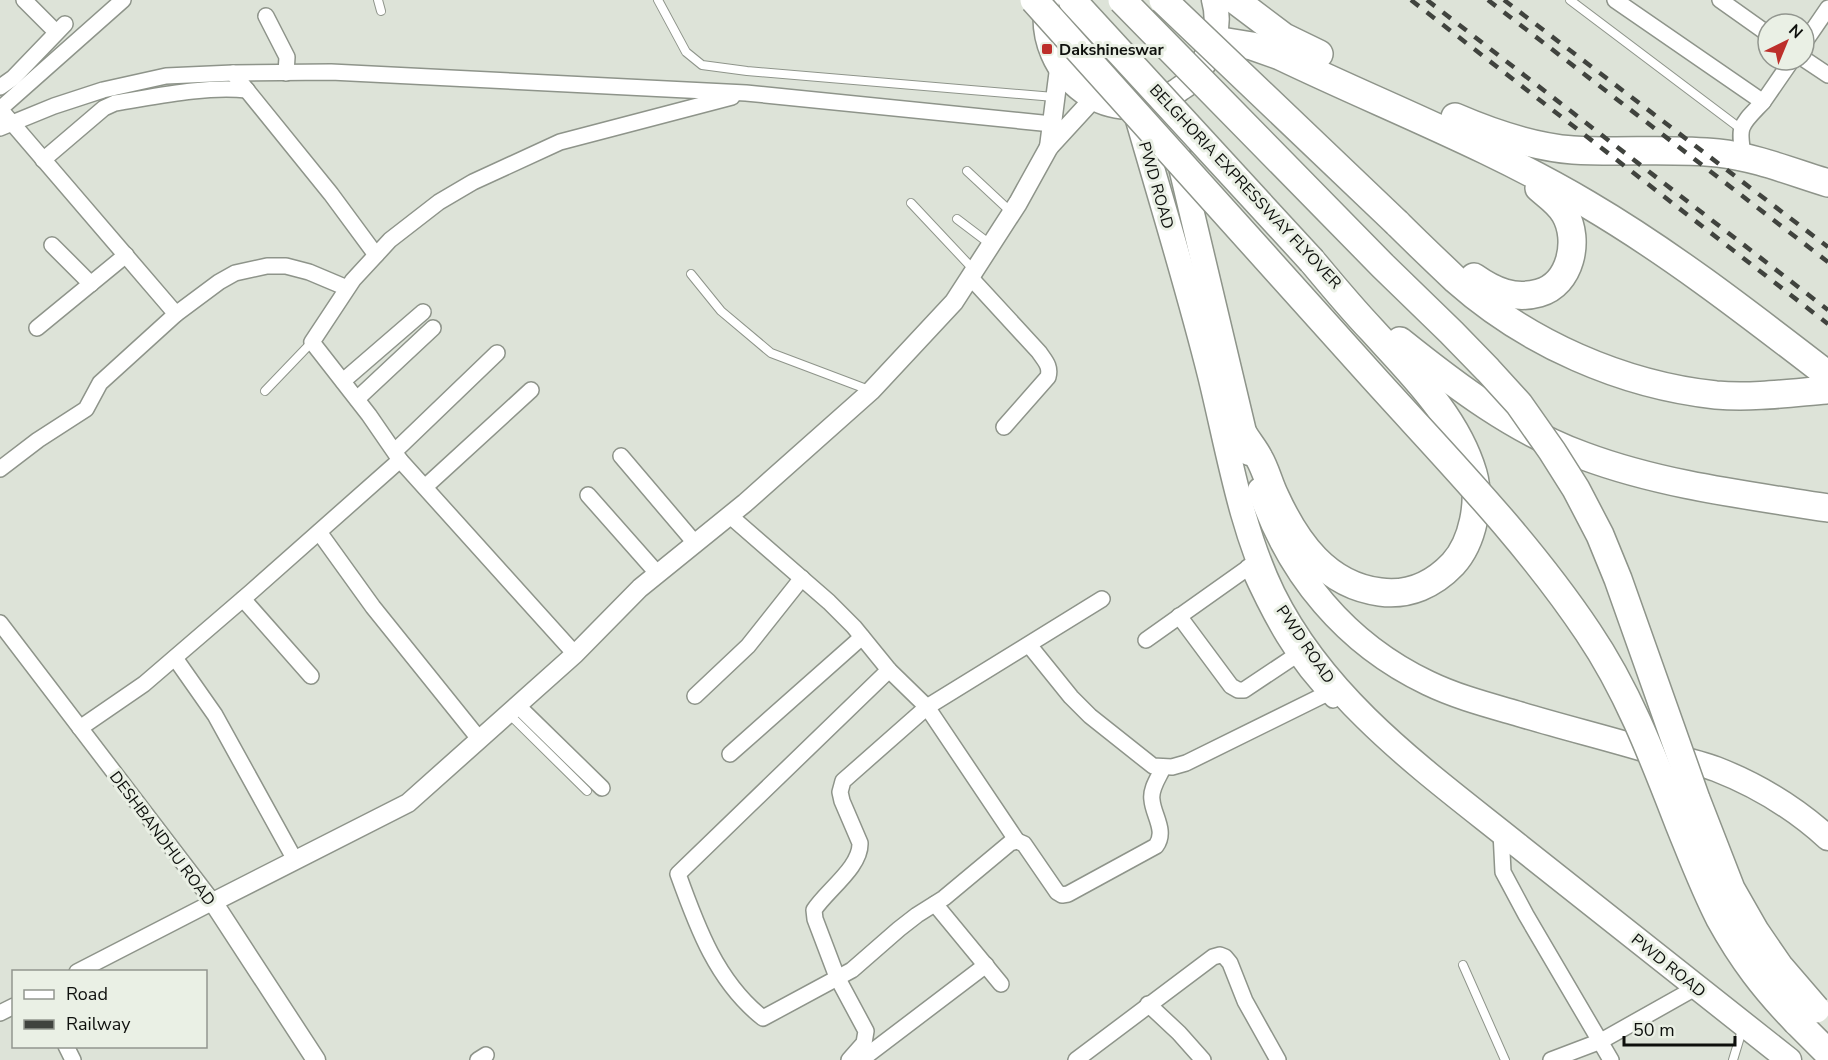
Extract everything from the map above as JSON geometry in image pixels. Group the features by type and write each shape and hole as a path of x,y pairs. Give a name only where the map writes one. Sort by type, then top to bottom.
{"highway":[{"path":"1034,0 1491,507 1563,596 1614,673 1628,700 1701,879 1741,955 1766,990 1814,1017"},
{"name":"BELGHORIA EXPRESSWAY FLYOVER","path":"1072,0 1312,261 1400,341 1442,375 1484,404 1534,434 1582,456 1664,480 1828,508"},
{"path":"1122,0 1488,370 1519,404 1552,451 1576,489 1600,535 1618,579 1696,799 1731,889 1755,931 1814,1017 1828,1053"},
{"path":"1163,0 1457,280 1487,305 1537,338 1596,365 1656,385 1717,395 1766,396 1827,382"},
{"path":"1235,0 1284,37 1410,97 1496,134 1571,150 1718,153 1744,158 1828,183"},
{"path":"1215,40 1252,46 1280,56 1493,154 1587,204 1668,255 1827,382"},
{"path":"1397,223 1493,290 1525,295 1541,293 1550,287 1569,263 1573,243 1569,223 1559,205 1531,181 1493,154"},
{"path":"1244,435 1259,458 1282,511 1297,538 1316,561 1342,581 1359,588 1389,593 1416,589 1441,576 1459,556 1475,513 1474,476 1452,425 1411,372 1346,303 1312,261"}],"main road":[{"path":"1047,0 1044,18 1048,45 1059,69 1075,86 1094,98 1114,105 1134,106 1164,100 1197,76 1215,40 1217,22 1214,0"},
{"name":"PWD ROAD","path":"1164,100 1244,435 1260,492 1287,553 1303,579 1325,605 1373,650 1403,670 1430,684 1474,701 1715,769 1771,795 1824,829"},
{"name":"PWD ROAD","path":"1134,106 1209,371 1253,564 1331,691 1501,832 1789,1060"}],"street":[{"path":"0,87 13,78 61,28 24,0"},
{"path":"123,0 0,109 5,125 43,160 177,314"},
{"path":"1615,0 1763,102"},
{"path":"1720,0 1756,25"},
{"path":"1816,26 1828,8"},
{"path":"266,16 287,57 286,73"},
{"path":"1058,127 1056,97 1059,69"},
{"path":"5,125 103,90 166,76 331,72 746,93 1058,127"},
{"path":"1744,158 1740,140 1741,129 1784,72"},
{"path":"233,73 331,194 376,255"},
{"path":"43,160 104,108 115,103 200,89 248,90"},
{"path":"575,654 398,455 312,342 347,288 390,240 439,202 473,182 560,142 746,93"},
{"path":"81,970 408,803 575,654 640,588 729,515 871,391 954,302 1012,213 1058,127 1094,98"},
{"path":"52,245 91,284"},
{"path":"37,328 126,255"},
{"path":"0,469 38,440 86,409 100,383 177,314 219,282 235,273 249,268 286,266 309,272 347,288"},
{"path":"972,274 1039,352 1050,371 1048,377 1004,427"},
{"path":"342,381 423,312"},
{"path":"357,399 433,328"},
{"path":"80,728 144,684 319,532 497,353"},
{"path":"425,487 531,390"},
{"path":"621,456 695,543"},
{"path":"588,495 657,573"},
{"path":"729,515 829,602 889,670 927,706 1017,841 1024,844 1057,892 1068,894 1156,846 1161,835 1151,798 1154,785 1163,768"},
{"path":"319,532 374,607 480,740"},
{"path":"1029,645 1071,697 1090,716 1153,766 1163,768 1186,763 1331,691 1295,656 1268,611 1253,564 1146,640"},
{"path":"695,696 748,646 802,578"},
{"path":"849,1060 864,1042 866,1031 837,977 815,919 814,910 857,861 861,852 860,843 840,792 843,780 927,706 1102,598"},
{"path":"243,599 311,676"},
{"path":"1179,616 1231,687 1238,690 1244,690 1295,656"},
{"name":"DESHBANDHU ROAD","path":"0,623 213,902 316,1060"},
{"path":"730,754 862,637"},
{"path":"0,641 21,650"},
{"path":"175,658 219,723 295,860"},
{"path":"889,670 678,874 707,949 717,967 763,1018 852,970 898,929 935,903 1010,843 1017,841"},
{"path":"513,710 594,790"},
{"path":"1501,832 1503,872 1611,1060"},
{"path":"935,903 1001,984"},
{"path":"1084,1058 1148,1004 1213,957 1220,955 1230,963 1245,1001 1278,1060"},
{"path":"861,1060 986,965"},
{"path":"1551,1060 1601,1041 1697,987"},
{"path":"1148,1004 1203,1060"}],"lane":[{"path":"378,0 381,11"},
{"path":"658,0 686,52 702,66 1056,97"},
{"path":"1570,0 1741,129"},
{"path":"967,171 1012,213"},
{"path":"911,203 972,274"},
{"path":"957,219 991,245"},
{"path":"691,274 721,311 771,353 871,391"},
{"path":"265,391 312,342"},
{"path":"1463,964 1504,1060"},
{"path":"1733,1060 1744,1024"}],"railway":[{"path":"1411,0 1828,324"},
{"path":"1427,0 1828,310"},
{"path":"1488,0 1828,262"},
{"path":"1504,0 1828,247"}],"place":[{"name":"Dakshineswar","path":"1047,49"}]}
